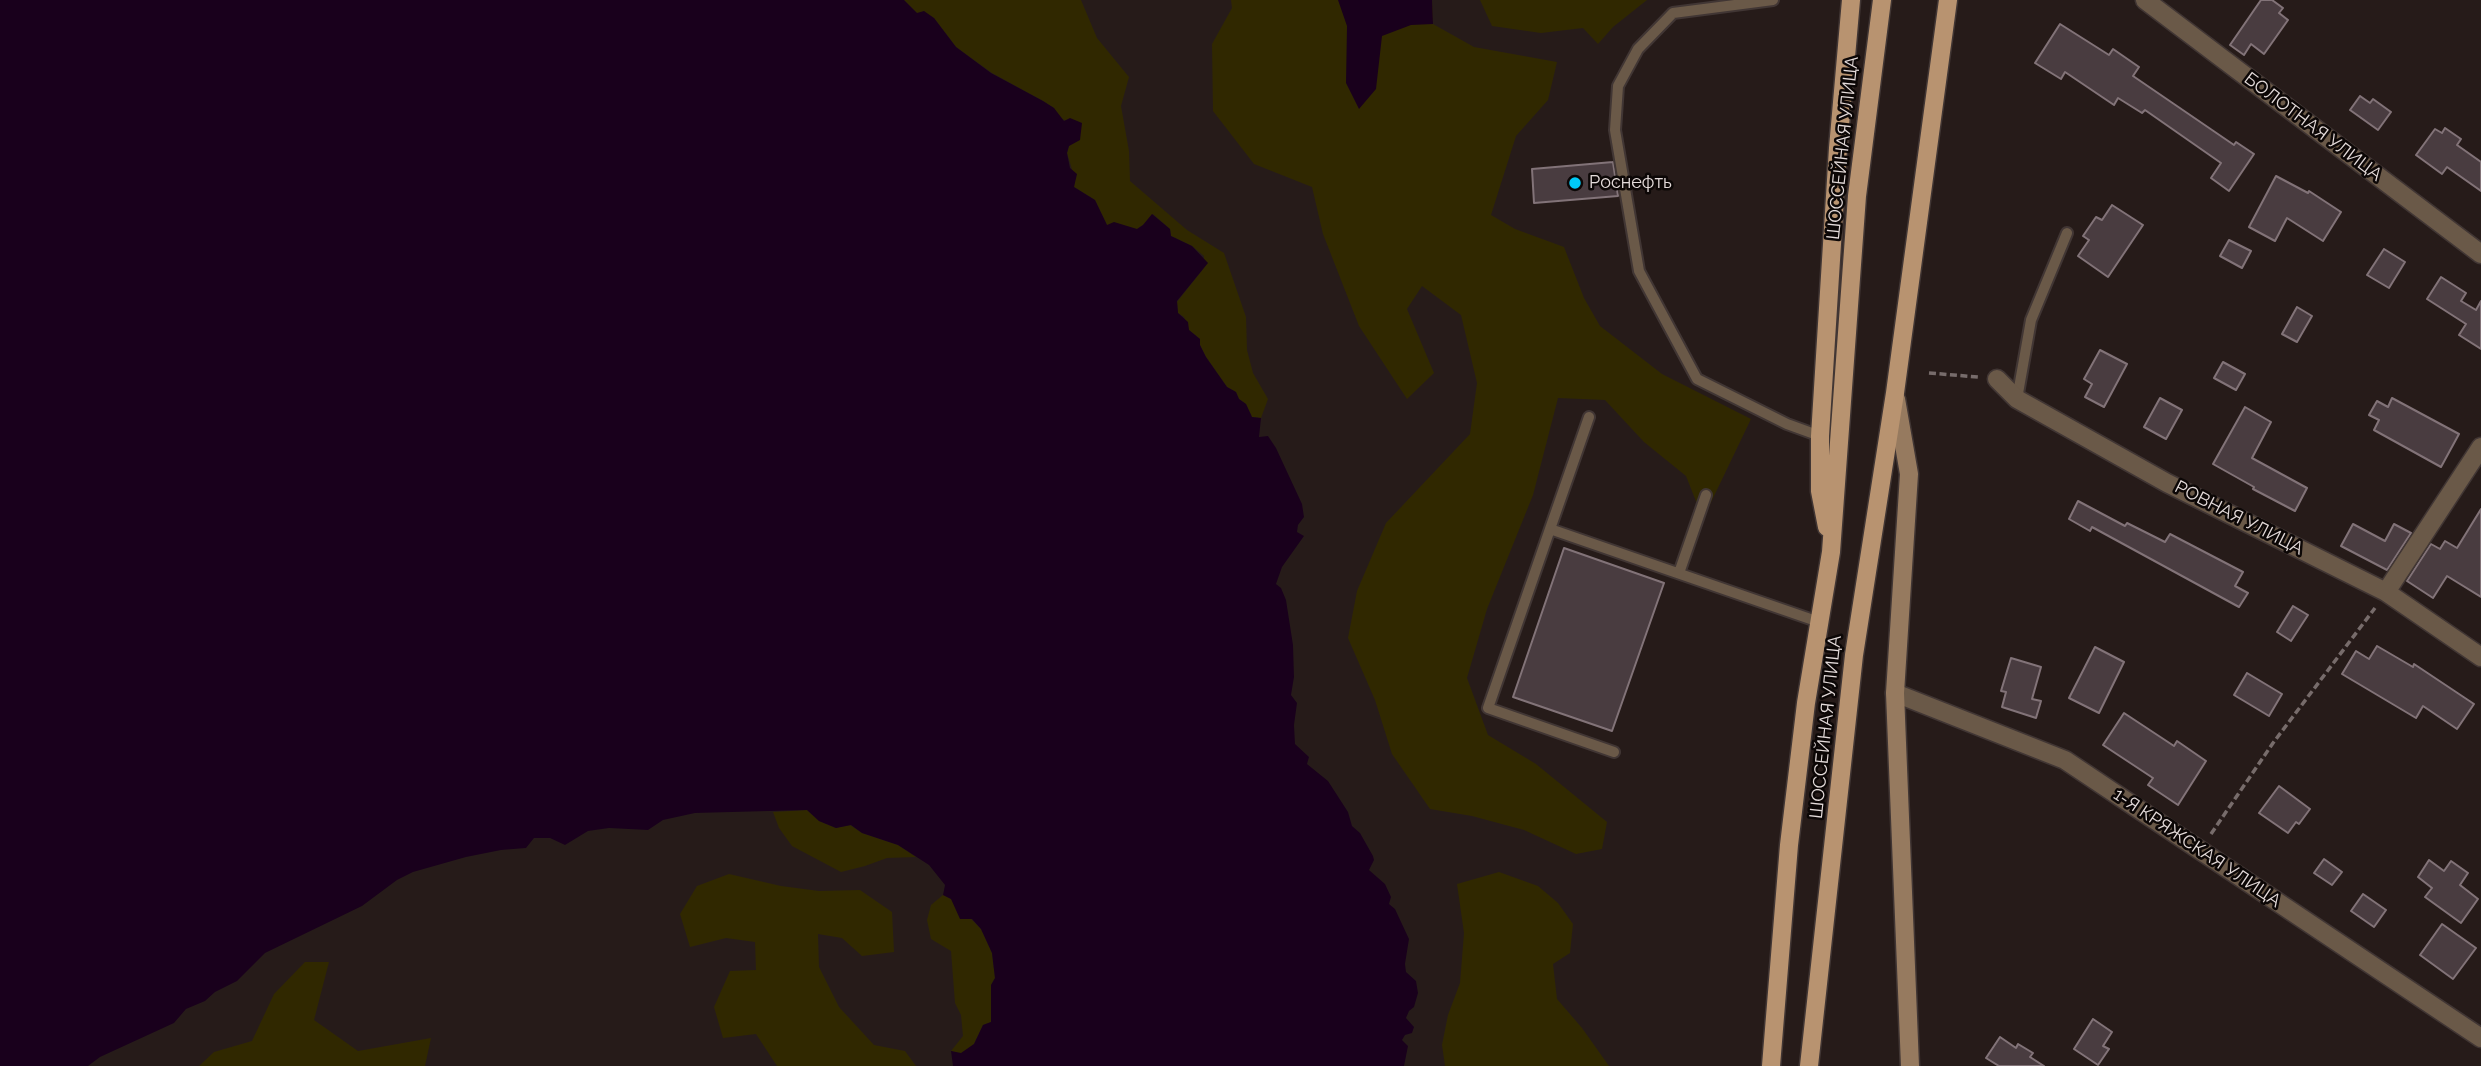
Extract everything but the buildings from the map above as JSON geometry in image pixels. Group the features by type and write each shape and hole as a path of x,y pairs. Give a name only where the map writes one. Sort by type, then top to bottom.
{"main road":[{"name":"ШОССЕЙНАЯ УЛИЦА","path":"1831,552 1820,491 1820,436 1838,148 1851,0"},
{"name":"ШОССЕЙНАЯ УЛИЦА","path":"1771,1066 1789,845 1806,704 1831,552 1857,196 1882,0"},
{"name":"ШОССЕЙНАЯ УЛИЦА","path":"1810,1066 1854,655 1895,393 1948,0"},
{"name":"ШОССЕЙНАЯ УЛИЦА","path":"1895,393 1909,474 1895,693 1909,1066"}],"street":[{"name":"БОЛОТНАЯ УЛИЦА","path":"2145,0 2481,254"},
{"name":"РОВНАЯ УЛИЦА","path":"1997,379 2017,399 2167,482 2386,592 2481,657"},
{"path":"2386,592 2481,447"},
{"name":"1-Я КРЯЖСКАЯ УЛИЦА","path":"1895,693 2065,760 2481,1038"}],"lane":[{"path":"1773,0 1673,13 1638,49 1618,86 1615,130 1639,271 1697,379 1787,424 1820,436"},
{"path":"2017,399 2031,320 2067,233"},
{"path":"1589,417 1488,708 1614,752"},
{"path":"1679,573 1706,495"},
{"path":"1550,529 1819,622"}],"path":[{"path":"1929,373 1997,379"},
{"path":"2200,850 2273,743 2386,592"}],"shaded area":[{"path":"0,0 904,0 917,13 924,11 934,18 956,47 991,73 1054,108 1064,121 1070,118 1082,123 1080,140 1069,146 1067,153 1070,168 1077,174 1074,187 1095,200 1107,225 1114,222 1137,229 1152,214 1170,229 1171,236 1192,246 1208,263 1177,301 1178,313 1188,322 1189,330 1200,339 1206,357 1227,387 1236,392 1239,399 1246,404 1252,417 1261,418 1259,437 1268,436 1276,448 1302,504 1304,517 1297,532 1304,536 1282,567 1276,584 1281,588 1286,600 1293,645 1294,677 1291,695 1297,703 1295,744 1309,757 1307,764 1328,781 1348,812 1352,826 1360,833 1373,856 1369,870 1385,884 1391,897 1389,904 1395,909 1409,939 1406,972 1416,981 1418,993 1414,1007 1406,1018 1414,1027 1412,1033 1405,1035 1402,1040 1408,1046 1404,1066 953,1066 951,1051 961,1053 974,1044 983,1025 991,1022 991,985 995,978 992,953 981,929 972,919 960,919 951,899 943,895 945,885 929,865 898,845 862,833 851,825 836,828 819,821 807,810 695,813 663,820 648,830 609,828 588,831 565,845 550,838 534,838 526,848 466,857 413,872 397,880 362,906 265,953 237,981 215,992 205,1001 186,1009 174,1023 100,1057 88,1066 0,1066"},
{"path":"904,0 1081,0 1097,38 1129,77 1121,106 1129,151 1130,181 1187,230 1224,253 1246,317 1247,350 1253,373 1268,399 1261,418 1252,417 1236,392 1227,387 1206,357 1200,339 1189,330 1184,317 1178,313 1177,302 1203,269 1204,256 1192,246 1171,236 1170,229 1153,214 1137,229 1107,225 1095,200 1074,187 1075,179 1067,153 1069,146 1079,139 1080,131 1057,115 1054,108 992,73 956,47 934,18 917,13"},
{"path":"1231,0 1432,0 1433,24 1474,47 1557,62 1548,100 1516,136 1491,215 1515,229 1564,247 1584,298 1600,326 1662,374 1751,419 1703,519 1686,476 1644,442 1605,400 1558,398 1533,495 1487,609 1467,678 1488,735 1536,764 1607,822 1602,849 1576,854 1524,830 1472,816 1430,809 1392,754 1375,700 1348,638 1357,591 1386,523 1470,434 1477,383 1461,315 1422,286 1407,309 1434,373 1407,399 1359,326 1323,234 1312,187 1254,164 1213,111 1212,44 1232,8"},
{"path":"1338,0 1432,0 1433,24 1411,25 1382,36 1376,89 1359,109 1346,83 1347,26"},
{"path":"1480,0 1647,0 1613,27 1598,44 1583,28 1541,33 1492,26"},
{"path":"807,810 819,821 836,828 850,825 862,833 898,845 916,857 887,858 841,872 792,846 779,828 773,812"},
{"path":"1499,872 1538,886 1558,903 1573,924 1570,953 1553,964 1557,999 1609,1066 1445,1066 1442,1045 1448,1015 1460,983 1464,933 1457,884"},
{"path":"729,874 781,886 819,891 860,890 892,912 894,952 862,956 842,938 818,934 819,967 839,1007 874,1045 905,1051 916,1066 777,1066 756,1034 723,1038 714,1007 730,971 756,970 755,942 726,938 690,947 680,914 697,886"},
{"path":"943,895 951,899 981,929 992,953 995,978 991,985 991,1022 983,1025 974,1044 961,1054 951,1051 963,1036 961,1015 955,1003 951,951 931,939 927,920 931,905"},
{"path":"305,962 329,962 314,1020 358,1051 431,1038 425,1066 199,1066 214,1052 252,1041 274,994"}],"place":[{"name":"Роснефть","path":"1575,183"}]}
